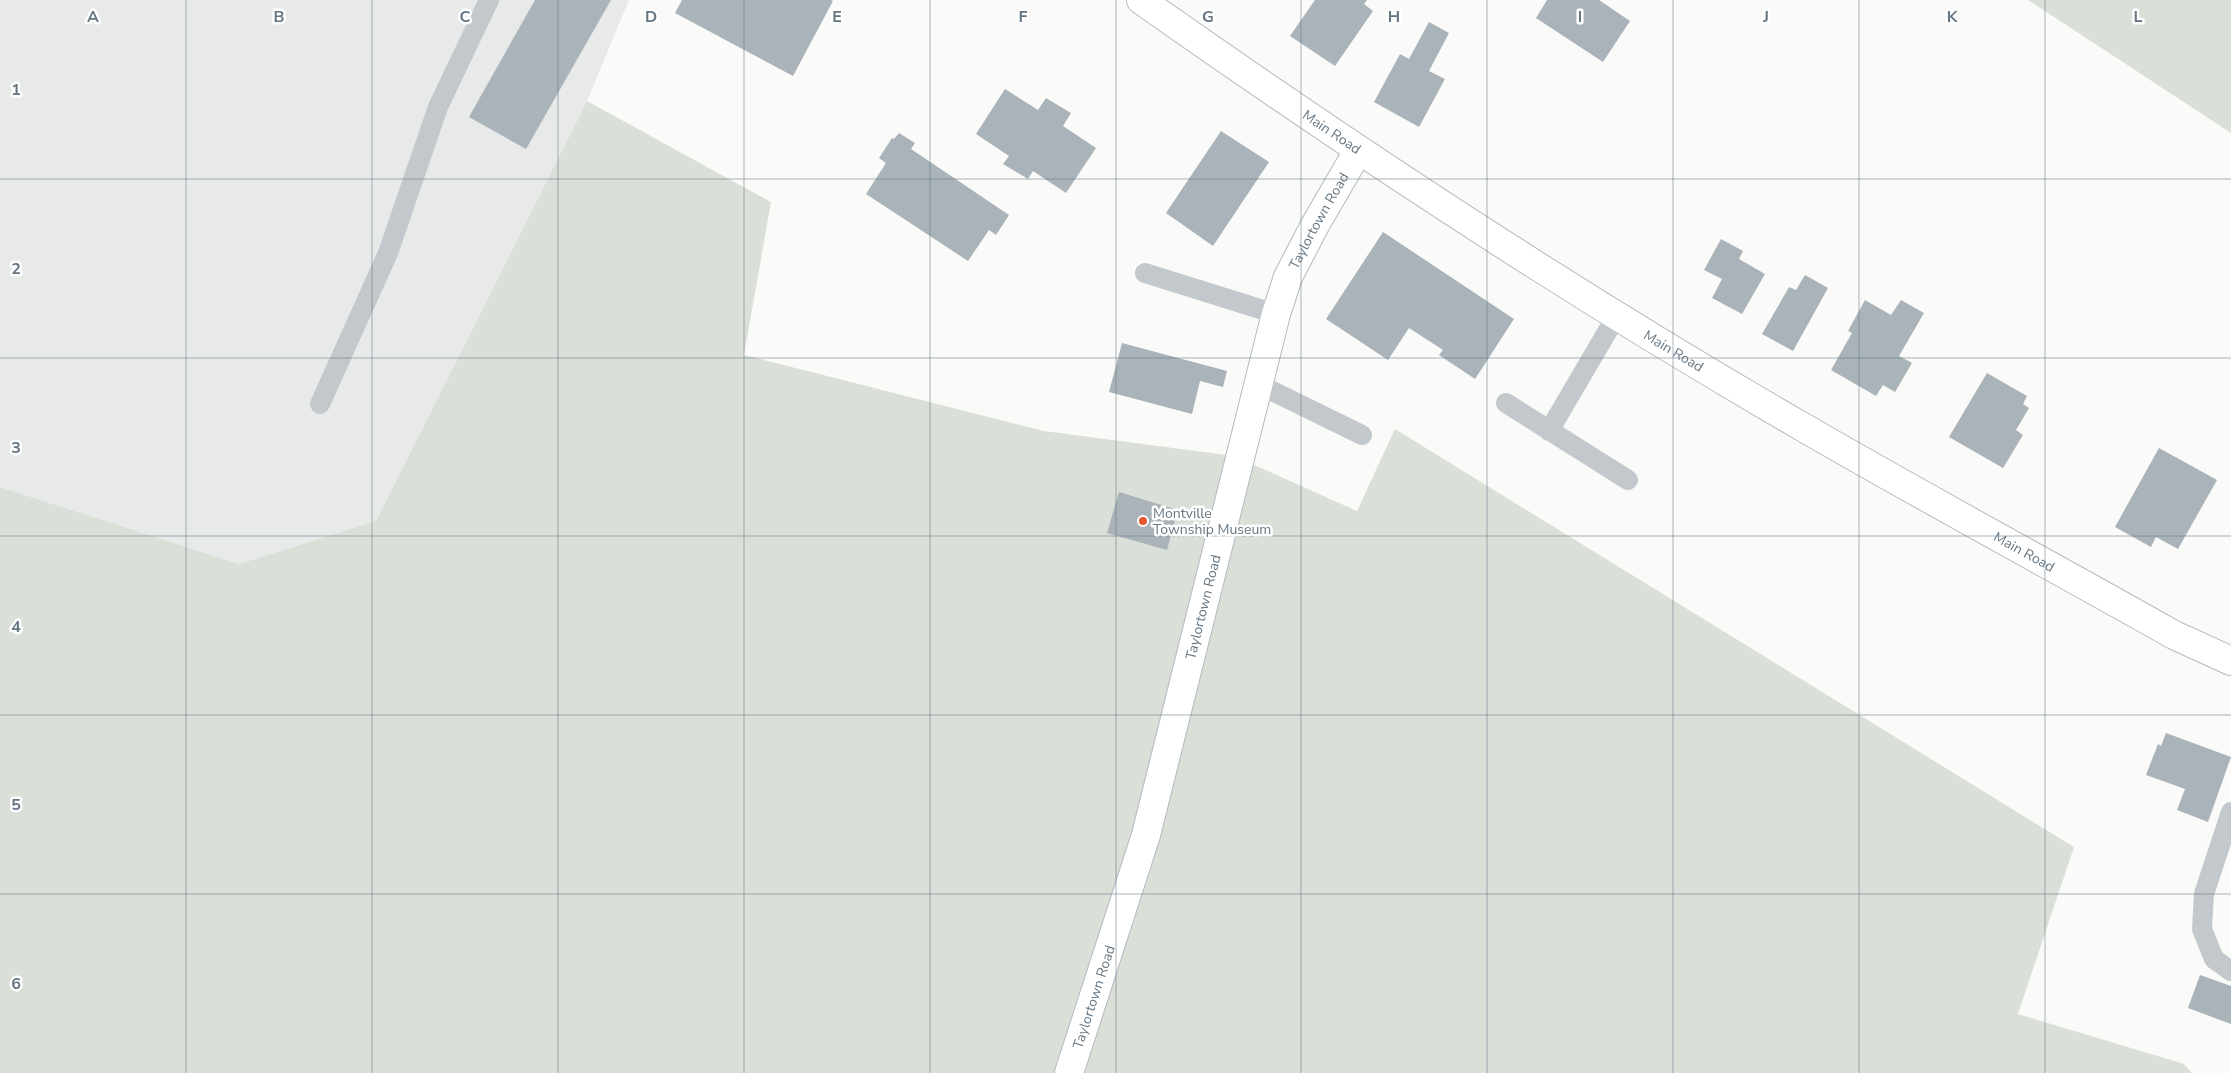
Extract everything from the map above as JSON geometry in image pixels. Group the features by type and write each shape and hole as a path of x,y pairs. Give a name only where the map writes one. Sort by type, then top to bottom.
{"main road":[{"name":"Main Road","path":"1141,0 1358,151 1617,315 1818,436 2174,635 2231,661"},
{"name":"Taylortown Road","path":"1069,1073 1146,835 1276,314 1288,277 1314,225 1358,151"}],"lane":[{"path":"320,404 388,253 438,106 489,0"},
{"path":"1145,273 1276,314"},
{"path":"1549,431 1617,315"},
{"path":"1258,384 1362,435"},
{"path":"1506,403 1628,480"},
{"path":"2231,812 2204,894 2202,929 2214,960 2231,971"}],"shaded area":[{"path":"0,0 629,0 587,101 376,521 239,564 0,487"},
{"path":"2028,0 2231,0 2231,133"},
{"path":"587,101 771,202 744,355 1044,431 1234,456 1357,511 1395,429 2074,847 2018,1014 2184,1064 2192,1073 0,1073 0,487 239,564 376,521"}],"building":[{"path":"535,0 611,0 526,149 469,117"},
{"path":"682,0 833,1 793,76 675,13"},
{"path":"1315,0 1367,0 1364,4 1373,11 1335,66 1290,36"},
{"path":"1547,0 1599,0 1630,21 1603,62 1536,18"},
{"path":"1429,22 1449,33 1429,71 1445,79 1419,127 1374,102 1400,54 1409,59"},
{"path":"1005,89 1038,110 1046,98 1071,113 1063,126 1096,148 1066,193 1033,171 1028,179 1003,164 1009,156 976,134"},
{"path":"1221,131 1269,162 1213,246 1166,213"},
{"path":"899,133 915,143 911,149 1009,215 996,235 989,230 968,261 866,194 886,163 879,158 892,138 894,139"},
{"path":"1383,232 1514,319 1475,379 1439,355 1443,350 1409,328 1388,360 1326,319"},
{"path":"1721,239 1743,251 1739,259 1765,274 1742,314 1712,298 1722,279 1704,270"},
{"path":"1805,275 1828,288 1793,351 1762,334 1789,287 1796,290"},
{"path":"1865,300 1891,315 1901,300 1924,313 1899,356 1912,363 1895,392 1883,385 1876,396 1831,370 1852,333 1848,331"},
{"path":"1122,343 1227,371 1223,387 1200,381 1192,414 1109,392"},
{"path":"1987,373 2027,396 2023,404 2029,408 2016,430 2023,435 2003,468 1949,437"},
{"path":"2159,448 2217,480 2178,549 2156,537 2151,547 2115,527"},
{"name":"Montville Township Museum","path":"1119,492 1178,510 1167,550 1107,533"},
{"path":"2166,733 2231,757 2208,822 2177,810 2185,789 2146,775 2158,744 2161,746"},
{"path":"2200,975 2231,986 2231,1024 2188,1008"}],"place":[{"name":"Montville Township Museum","path":"1143,521"}]}
